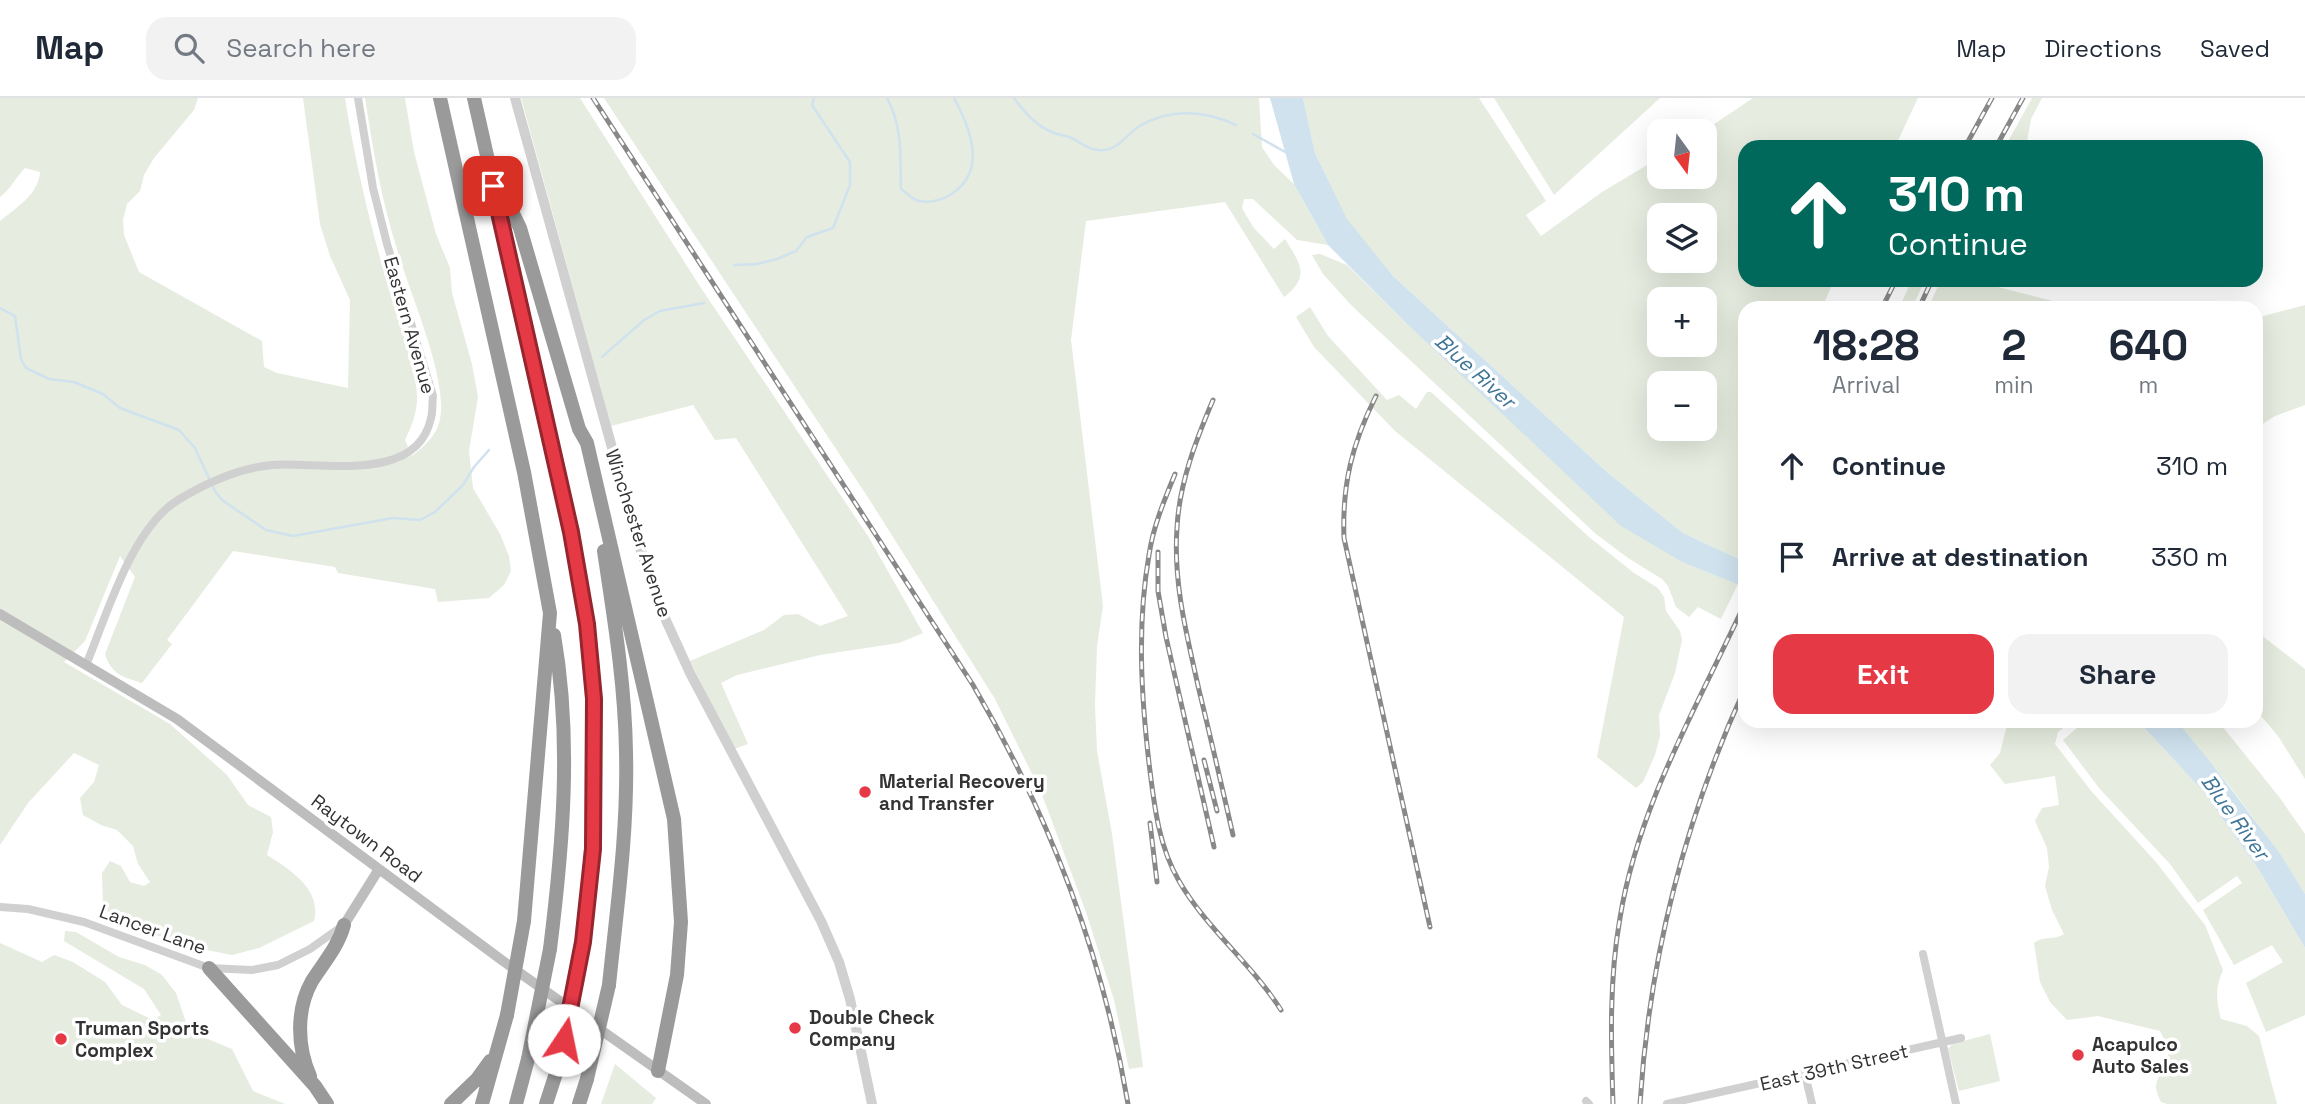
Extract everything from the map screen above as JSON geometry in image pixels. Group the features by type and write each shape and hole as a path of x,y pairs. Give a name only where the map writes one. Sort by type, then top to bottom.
{"highway":[{"path":"440,98 523,472 561,678 564,768 561,859 551,949 516,1104"},
{"path":"474,98 571,532 587,624 594,699 593,849 583,942 559,1064 546,1104"},
{"path":"487,159 520,228 579,429 587,443 674,819 681,922 677,975 658,1071"},
{"path":"579,429 579,446 604,550 620,653 626,752 625,841 608,985 579,1104"},
{"path":"482,1104 507,1015 524,921 550,613"},
{"path":"327,1104 305,1065 299,1028 310,984 339,942 344,925"},
{"path":"209,968 315,1086"},
{"path":"452,1104 477,1079 495,1054"}],"main road":[{"name":"Raytown Road","path":"0,614 177,719 503,961 705,1104"},
{"name":"Lancer Lane","path":"344,925 379,869"}],"street":[{"name":"Eastern Avenue","path":"86,665 132,555 146,530 184,496 233,473 269,465 347,467 397,458 416,446 425,433 432,418 433,396 387,244 373,188 358,98"},
{"name":"Winchester Avenue","path":"515,98 643,557 664,616 690,673 821,921 839,962 850,999 872,1104"},
{"name":"Lancer Lane","path":"0,907 29,909 84,922 209,968 252,970 278,965 310,949 344,925"},
{"path":"1923,954 1956,1104"},
{"name":"East 39th Street","path":"1667,1104 1961,1038"},
{"path":"1805,1074 1812,1104"}],"shaded area":[{"path":"0,98 198,98 194,110 154,158 144,175 140,191 127,204 123,220 124,235 139,272 262,341 264,367 277,373 348,388 350,300 330,256 320,224 303,98 345,98 369,216 415,380 417,406 405,440 412,456 436,431 441,401 433,358 386,211 365,98 405,98 414,152 436,234 450,268 452,293 472,364 478,397 469,451 473,488 500,534 509,556 511,571 504,585 489,598 438,602 435,589 338,573 335,567 233,551 167,640 172,644 142,683 119,674 105,654 135,577 120,556 85,641 64,662 170,724 227,775 248,805 271,817 273,832 267,855 295,874 309,890 315,910 314,921 259,948 232,955 207,950 170,937 145,935 118,922 103,907 102,873 110,861 121,866 130,882 144,886 150,882 138,864 133,846 117,830 83,815 80,798 94,782 99,765 74,753 28,803 0,845 0,221 31,194 39,180 40,172 25,168 0,197"},
{"path":"521,98 580,98 701,288 868,536 923,633 899,643 820,655 737,675 721,683 748,744 734,749 690,661 764,630 784,615 798,614 820,626 848,616 736,438 715,440 693,405 611,426"},
{"path":"604,98 1259,98 1262,147 1274,165 1294,184 1328,245 1297,240 1253,199 1244,199 1242,208 1253,227 1274,249 1285,239 1295,255 1300,276 1298,283 1284,297 1225,202 1086,221 1071,340 1103,606 1097,646 1097,751 1112,834 1143,1067 1129,1069 1114,1000 1086,912 1041,792 995,699 869,499"},
{"path":"1303,98 1479,98 1546,201 1526,215 1541,236 1602,192 1647,165 1647,189 1717,189 1717,122 1753,98 1918,98 1898,140 1738,140 1738,287 1831,287 1825,301 1738,301 1738,559 1683,533 1608,473 1393,276 1347,220 1315,153"},
{"path":"1494,98 1660,98 1554,195"},
{"path":"2032,98 2042,98 2031,119 2027,140 2009,140"},
{"path":"1320,254 1347,265 1403,320 1684,563 1738,584 1721,619 1698,607 1689,617 1676,607 1668,586 1662,579 1596,534 1352,306 1323,274 1312,255"},
{"path":"1909,287 1922,287 1915,301 1902,301"},
{"path":"1938,287 1998,287 2053,301 1931,301"},
{"path":"2305,305 2305,405 2263,424 2263,316"},
{"path":"1310,307 1328,336 1387,400 1399,395 1416,409 1427,392 1431,392 1589,537 1634,573 1658,588 1664,597 1666,611 1680,631 1682,640 1675,673 1659,715 1660,736 1655,755 1643,782 1636,788 1597,757 1624,617 1395,431 1314,347 1296,317"},
{"path":"2263,636 2305,669 2305,779 2278,736 2263,718"},
{"path":"2006,728 2063,728 2058,732 2055,744 2092,792 2156,862 2205,925 2223,970 2217,994 2221,1019 2247,1026 2259,1036 2277,1104 2161,1102 2156,1083 2168,1056 2160,1031 2098,1016 2067,1020 2050,1002 2040,982 2034,943 2064,934 2052,910 2045,886 2049,867 2047,848 2035,821 2042,808 2059,805 2055,776 2005,784 1990,765 2000,753"},
{"path":"2077,728 2144,728 2202,790 2259,870 2305,948 2305,1015 2266,1032 2246,983 2283,962 2272,945 2234,965 2203,910 2242,883 2237,876 2198,903 2170,864 2099,788 2063,740"},
{"path":"2183,728 2224,728 2280,798 2305,834 2305,894 2244,805"},
{"path":"65,931 76,932 119,957 145,965 162,975 176,993 187,1025 198,1035 232,1049 253,1091 285,1104 0,1104 0,943 42,962 54,955 73,962 105,982 122,1005 153,1020 161,1015 144,989 64,941"},
{"path":"1990,1034 2000,1081 1959,1091 1948,1049 1952,1044"},
{"path":"615,1064 656,1098 652,1104 601,1104"}],"water":[{"name":"Blue River","path":"1270,98 1303,98 1315,153 1347,219 1393,276 1608,473 1683,533 1738,559 1738,584 1684,563 1621,526 1403,320 1328,245 1294,184"},
{"name":"Blue River","path":"2144,728 2183,728 2281,855 2305,894 2305,948 2259,870 2202,790"}],"waterway":[{"path":"734,265 757,264 777,259 796,251 807,237 833,228 850,185 850,162 812,105 814,98"},
{"path":"887,98 898,131 901,189 912,198 928,202 952,194 965,181 972,165 971,139 954,98"},
{"path":"1014,98 1042,127 1098,150 1110,149 1138,127 1174,114 1212,116 1236,125"},
{"path":"1253,134 1287,153"},
{"path":"602,357 644,320 660,311 704,303"},
{"path":"0,308 15,316 21,359 26,368 49,379 74,382 103,394 120,408 179,430 195,448 222,500 266,530 293,536 393,518 420,520 435,512 463,485 489,450"}],"railway":[{"path":"593,98 973,685 1000,734 1026,784 1070,887 1104,994 1128,1104"},
{"path":"1969,140 1992,98"},
{"path":"2000,140 2023,98"},
{"path":"1886,301 1892,287"},
{"path":"1922,301 1929,287"},
{"path":"1376,396 1350,465 1345,500 1344,538 1430,927"},
{"path":"1213,400 1195,446 1181,495 1176,549 1182,609 1190,650 1233,835"},
{"path":"1175,474 1153,534 1143,607 1144,711 1158,824 1172,867 1190,898 1281,1010"},
{"path":"1158,552 1158,591 1166,637 1214,847"},
{"path":"1613,1104 1612,988 1616,941 1629,876 1655,796 1738,618"},
{"path":"1640,1104 1652,997 1673,891 1705,788 1738,705"},
{"path":"1204,760 1217,811"},
{"path":"1150,823 1157,882"}],"place":[{"name":"Material Recovery and Transfer","path":"865,792"},
{"name":"Double Check Company","path":"795,1028"},
{"name":"Truman Sports Complex","path":"61,1039"},
{"name":"Acapulco Auto Sales","path":"2078,1055"}],"route":[{"path":"493,186 571,532 587,624 594,699 593,849 583,942 564,1040"}]}
